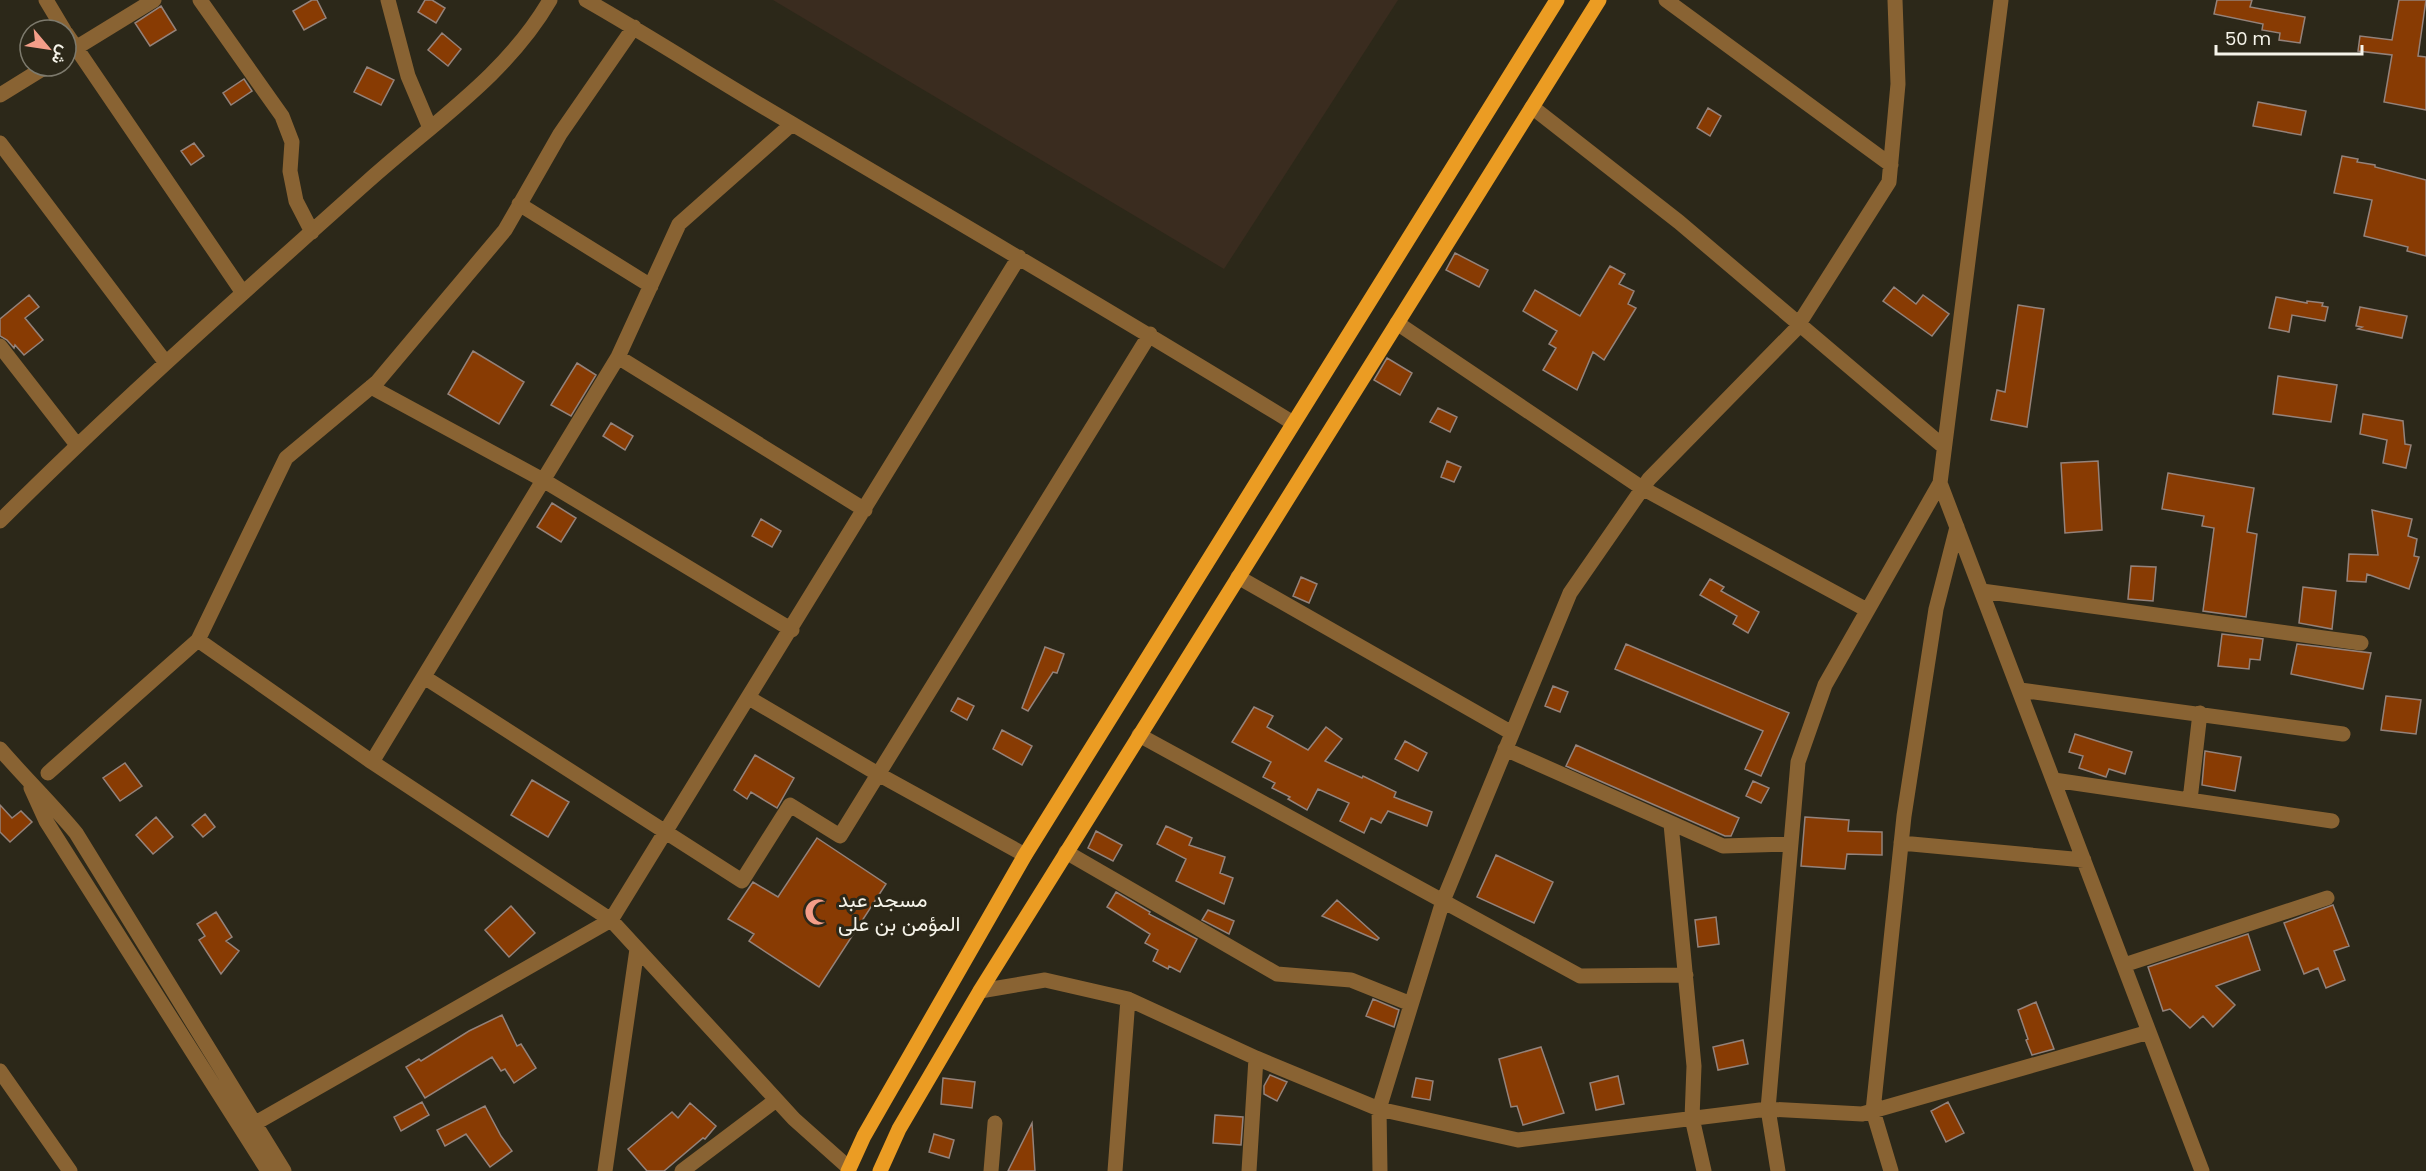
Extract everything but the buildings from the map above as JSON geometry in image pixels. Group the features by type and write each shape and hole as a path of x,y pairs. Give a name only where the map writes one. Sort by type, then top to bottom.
{"main road":[{"path":"849,1170 864,1136 1025,855 1557,0"},
{"path":"879,1171 900,1129 980,991 1599,0"}],"street":[{"path":"46,0 57,18"},
{"path":"78,47 154,0"},
{"path":"200,0 282,116 292,142 290,171 296,201 312,232"},
{"path":"388,0 408,76 430,128"},
{"path":"0,521 77,446 243,293 476,89 522,42 550,0"},
{"path":"586,0 1150,334 1293,423"},
{"path":"1666,0 1891,165"},
{"path":"1380,1171 1379,1109 1443,901 1570,593 1648,479 1795,330 1889,182 1898,84 1895,0"},
{"path":"1778,1171 1768,1109 1797,762 1825,685 1940,483 2001,0"},
{"path":"48,773 198,640 286,458 371,387 505,230 560,134 634,27"},
{"path":"78,61 243,293"},
{"path":"0,95 28,78"},
{"path":"1532,107 1679,222 1800,322 1944,447"},
{"path":"372,762 618,357 679,224 792,124"},
{"path":"0,143 166,363"},
{"path":"519,204 651,286"},
{"path":"254,1124 611,920 792,630 1019,257"},
{"path":"1397,323 1642,488 1867,610"},
{"path":"424,677 742,881 790,805 840,836 1150,334"},
{"path":"0,346 77,446"},
{"path":"618,357 865,510"},
{"path":"371,387 543,480 792,630"},
{"path":"1940,483 2202,1171"},
{"path":"1891,1171 1873,1111 1901,843 1936,609 1957,527"},
{"path":"1238,577 1512,733"},
{"path":"1982,591 2361,643"},
{"path":"198,640 372,762 611,920 776,1100 849,1170"},
{"path":"2020,690 2343,734"},
{"path":"749,698 878,774 1025,855"},
{"path":"2190,800 2200,713"},
{"path":"1139,735 1580,976 1686,975"},
{"path":"0,749 28,782 51,802 76,833 284,1171"},
{"path":"1505,749 1723,846 1791,844"},
{"path":"2054,780 2332,821"},
{"path":"28,782 46,821 268,1171"},
{"path":"1671,824 1694,1066 1692,1118 1704,1171"},
{"path":"1901,843 2084,860"},
{"path":"1066,852 1277,974 1351,980 1411,1004"},
{"path":"2124,965 2327,898"},
{"path":"605,1171 638,949"},
{"path":"980,991 1045,980 1128,999 1256,1058 1379,1109 1518,1140 1768,1109 1863,1114 2150,1032"},
{"path":"1115,1171 1128,999"},
{"path":"1249,1171 1256,1058"},
{"path":"0,1071 70,1171"},
{"path":"682,1171 776,1100"},
{"path":"991,1171 995,1123"}],"shaded area":[{"path":"773,0 1398,0 1224,269"}],"place":[{"name":"مسجد عبد المؤمن بن على","path":"818,912"}]}
